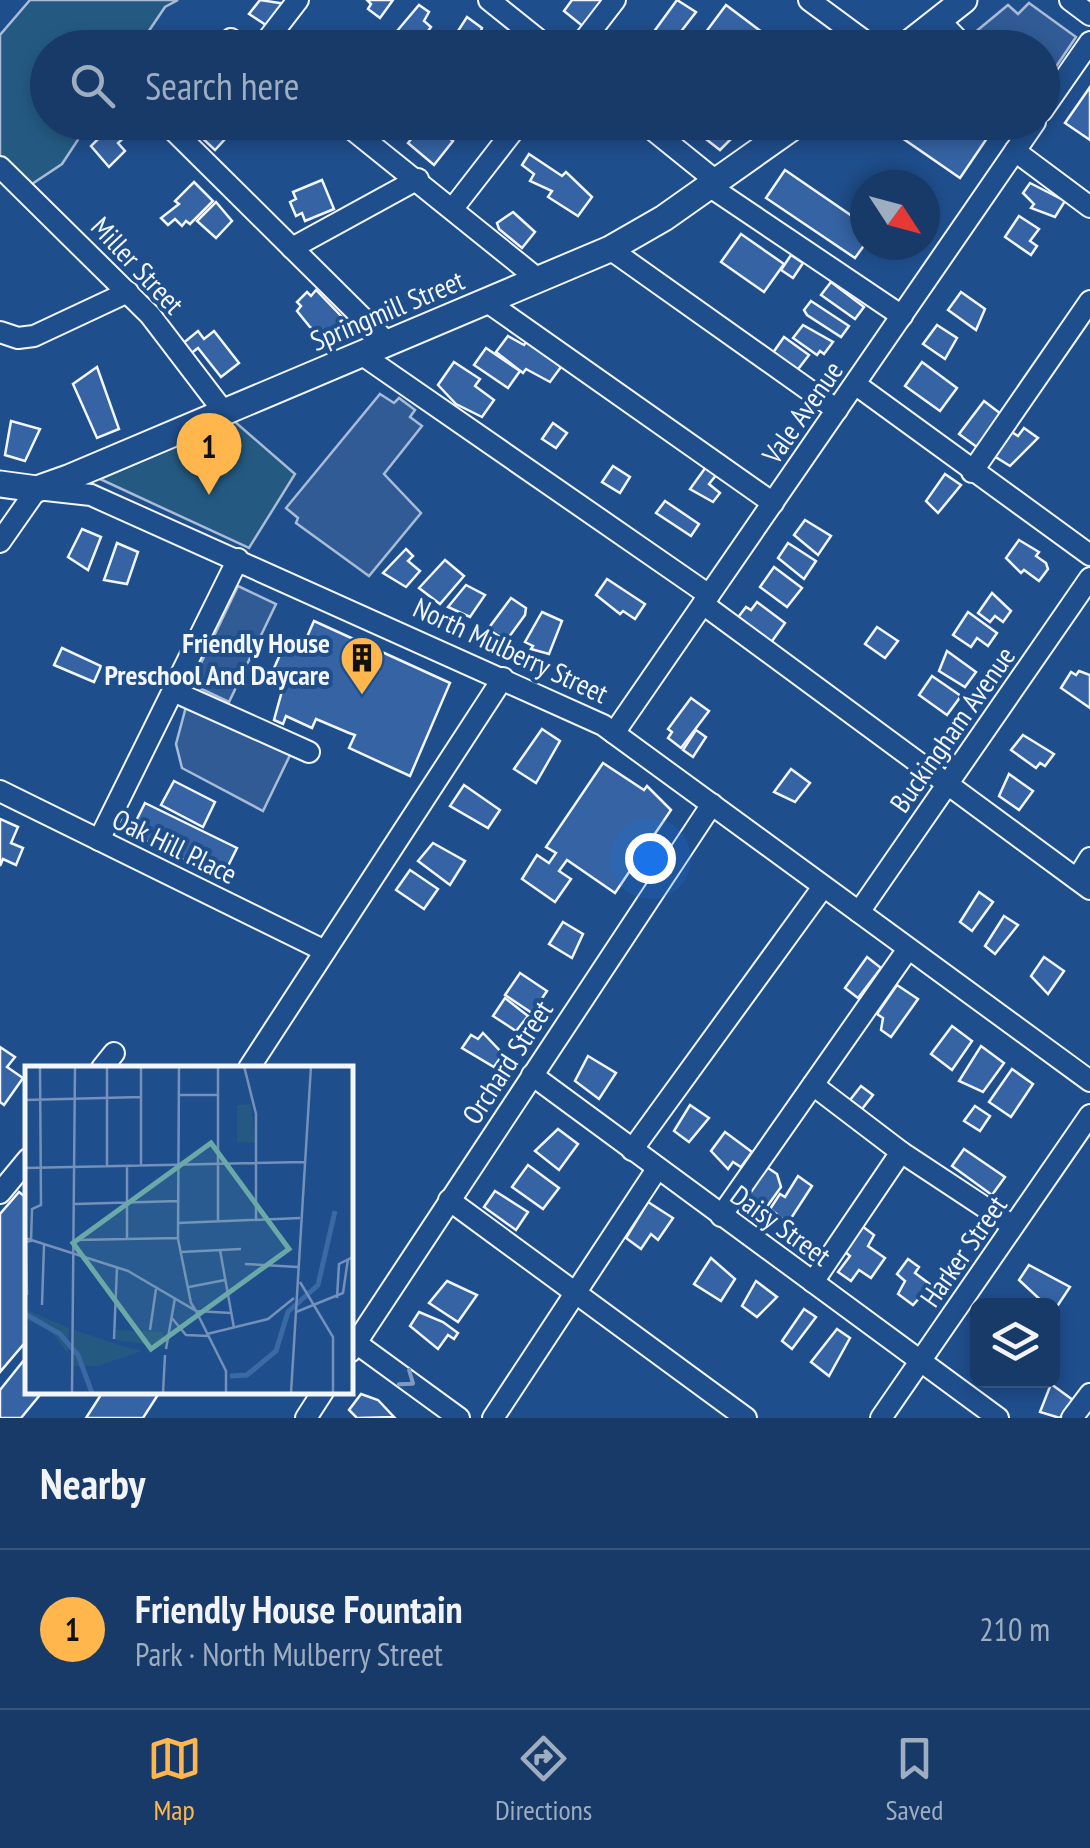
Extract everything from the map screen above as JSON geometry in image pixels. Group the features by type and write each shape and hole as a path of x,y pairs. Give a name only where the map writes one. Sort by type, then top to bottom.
{"main road":[{"path":"926,30 964,0"},
{"name":"Springmill Street","path":"37,489 610,249 775,140"},
{"name":"North Mulberry Street","path":"0,484 37,489"}],"street":[{"path":"275,30 298,0"},
{"path":"489,0 526,30"},
{"path":"592,30 615,0"},
{"path":"810,0 850,30"},
{"path":"1070,0 1090,15"},
{"path":"939,20 949,30"},
{"name":"Vale Avenue","path":"1060,84 1090,42"},
{"path":"183,140 388,343"},
{"path":"367,140 538,279"},
{"path":"454,207 506,140"},
{"path":"663,140 713,184 902,316"},
{"name":"Vale Avenue","path":"614,733 1022,140"},
{"path":"1015,151 1090,206"},
{"name":"Miller Street","path":"0,166 128,292 224,412"},
{"path":"292,248 418,179"},
{"path":"610,249 837,410"},
{"path":"0,332 18,338 34,336 128,292"},
{"path":"972,472 1090,300"},
{"path":"486,301 773,502"},
{"path":"361,354 706,600 1083,884 1090,858"},
{"path":"855,384 1090,555"},
{"path":"0,542 37,489"},
{"name":"North Mulberry Street","path":"37,489 111,501 503,678 614,733 1090,1081"},
{"path":"99,840 238,559"},
{"name":"Buckingham Avenue","path":"858,912 1090,578"},
{"path":"250,1066 503,678"},
{"path":"173,690 309,752"},
{"name":"Oak Hill Place","path":"0,791 325,951"},
{"name":"Orchard Street","path":"353,1347 712,804"},
{"path":"632,1150 822,886"},
{"path":"721,1216 908,948"},
{"name":"Daisy Street","path":"532,1076 998,1418"},
{"path":"813,1085 901,1152 1013,1226"},
{"name":"Harker Street","path":"881,1418 1090,1115"},
{"path":"813,1282 901,1152"},
{"path":"0,1193 25,1163"},
{"path":"493,1418 656,1168"},
{"path":"449,1200 746,1418"},
{"path":"353,1347 460,1418"},
{"path":"306,1418 322,1393"},
{"path":"1072,1418 1090,1394"}],"shaded area":[{"path":"30,0 178,0 165,7 149,30 30,30 30,140 78,140 62,164 32,184 0,157 0,35"},
{"path":"1029,3 1076,37 1060,61 1060,30 978,30 1008,5 1018,14"},
{"path":"380,394 394,403 399,398 415,410 410,417 422,426 384,474 421,513 369,576 296,523 298,518 286,508"},
{"path":"234,421 295,474 249,548 100,479"},
{"path":"238,586 276,604 229,702 191,684"},
{"path":"187,703 292,751 263,811 182,768 176,744"}],"building":[{"path":"260,0 286,4 269,27 249,14"},
{"path":"367,0 393,0 380,18 368,9 371,4"},
{"path":"572,0 605,0 585,28 564,11"},
{"path":"677,0 696,12 682,30 655,30"},
{"path":"419,5 429,12 424,21 431,27 429,30 398,30"},
{"path":"726,5 759,30 707,30"},
{"path":"467,17 482,28 481,30 459,30"},
{"path":"1090,87 1090,140 1065,123"},
{"path":"97,140 121,140 118,143 125,151 109,167 91,146"},
{"path":"204,140 224,140 215,150"},
{"path":"410,140 453,141 434,165 408,143"},
{"path":"707,140 730,140 720,150"},
{"path":"905,140 986,140 960,178"},
{"path":"529,154 562,176 566,172 592,197 578,216 548,197 552,191 530,181 534,174 522,165"},
{"path":"785,170 850,215 850,255 766,198"},
{"path":"322,180 334,209 305,221 302,213 296,216 290,202 296,199 293,192"},
{"path":"194,182 213,201 190,224 186,221 182,226 175,219 168,225 161,218 179,204 175,201"},
{"path":"1030,183 1065,201 1055,217 1031,208 1034,204 1023,193"},
{"path":"216,202 232,221 216,238 197,221"},
{"path":"513,212 535,232 522,248 497,223"},
{"path":"1019,216 1039,229 1030,241 1037,246 1031,255 1005,237"},
{"path":"741,234 784,264 764,292 721,262"},
{"path":"791,255 803,263 793,278 781,270"},
{"path":"831,282 864,307 855,319 821,295"},
{"path":"316,290 344,319 327,338 310,327 297,311 301,306 297,302 307,292 311,296"},
{"path":"961,292 985,309 976,330 948,310"},
{"path":"811,301 849,326 841,337 807,315 804,310"},
{"path":"803,325 833,342 824,354 820,351 817,355 793,338"},
{"path":"937,325 957,338 945,359 923,344"},
{"path":"198,331 204,339 214,331 239,363 221,377 198,348 189,355 181,345"},
{"path":"508,336 524,345 528,340 561,367 550,382 526,369 523,373 496,352"},
{"path":"784,337 809,355 795,373 770,357"},
{"path":"486,348 520,371 508,388 474,365"},
{"path":"454,362 480,379 475,386 494,400 482,417 456,404 438,385"},
{"path":"922,362 957,388 940,411 905,386"},
{"path":"97,367 119,429 97,438 73,384"},
{"path":"984,401 1005,417 981,450 959,434"},
{"path":"11,421 40,429 25,461 5,455"},
{"path":"553,423 567,433 556,448 542,439"},
{"path":"1024,428 1038,438 1010,466 994,456 1010,431 1018,436"},
{"path":"613,466 630,477 620,493 602,482"},
{"path":"706,467 717,474 709,484 720,493 713,502 690,489"},
{"path":"945,474 961,485 938,513 926,501"},
{"path":"665,501 699,524 691,536 656,513"},
{"path":"805,520 831,536 818,555 794,535"},
{"path":"82,529 101,537 88,570 68,557"},
{"path":"1019,540 1039,552 1036,556 1046,563 1048,569 1039,581 1024,570 1021,573 1006,558"},
{"path":"117,543 138,552 127,584 104,580"},
{"path":"788,543 816,561 804,579 778,558"},
{"path":"406,549 413,556 408,561 420,571 406,587 383,573"},
{"path":"445,560 464,576 440,604 419,588"},
{"path":"774,567 802,588 787,607 760,587"},
{"path":"607,579 645,604 635,619 623,611 620,614 596,595"},
{"path":"466,585 485,595 470,617 448,607"},
{"path":"992,593 1011,611 1003,622 995,616 990,622 978,613"},
{"path":"511,598 526,608 506,641 488,629"},
{"path":"757,602 785,623 770,644 736,620 746,607 751,610"},
{"path":"542,612 562,621 549,654 531,649 533,646 525,642"},
{"path":"968,612 997,633 988,646 977,638 971,647 953,635"},
{"name":"Friendly House Preschool And Daycare","path":"314,621 450,683 410,776 349,748 355,735 316,719 312,728 286,716 283,724 274,720 282,691 267,684 283,648 299,655"},
{"path":"877,627 898,641 885,658 865,644"},
{"path":"62,648 101,666 94,682 54,665"},
{"path":"947,651 976,672 965,687 939,671"},
{"path":"1079,671 1090,675 1090,708 1061,688 1071,672 1076,675"},
{"path":"932,676 961,696 947,715 919,695"},
{"path":"691,698 709,711 681,748 668,738 672,732 668,729"},
{"path":"542,729 560,741 536,783 514,769"},
{"path":"696,730 706,737 693,757 683,750"},
{"path":"1023,735 1054,754 1045,766 1040,763 1036,768 1011,750"},
{"path":"603,763 644,790 647,786 671,810 615,893 567,860 559,871 571,879 555,902 522,879 537,855 549,863 556,853 546,847"},
{"path":"791,769 810,783 795,802 774,792"},
{"path":"1009,774 1033,791 1019,810 999,796"},
{"path":"174,781 215,802 203,827 161,805"},
{"path":"464,785 500,810 488,828 450,806"},
{"path":"145,803 237,848 222,878 130,833"},
{"path":"0,819 18,827 11,843 23,848 16,865 3,859 0,866"},
{"path":"433,843 465,861 450,885 418,861"},
{"path":"410,870 438,889 424,909 396,890"},
{"path":"979,892 993,902 972,931 960,922"},
{"path":"1004,916 1018,925 995,954 985,946"},
{"path":"563,922 583,934 572,958 549,944"},
{"path":"867,957 881,968 858,998 845,988"},
{"path":"1044,957 1064,971 1048,994 1031,976"},
{"path":"520,973 547,991 532,1013 505,995"},
{"path":"897,985 918,999 891,1037 881,1030 883,1018 877,1014"},
{"path":"505,998 528,1016 516,1031 493,1016"},
{"path":"952,1026 972,1041 952,1070 931,1054"},
{"path":"483,1033 503,1054 494,1067 462,1048 471,1035 478,1039"},
{"path":"981,1046 1004,1063 983,1092 959,1081"},
{"path":"0,1047 15,1057 7,1067 23,1078 4,1105 0,1102"},
{"path":"588,1056 616,1073 599,1099 575,1081"},
{"path":"1012,1069 1033,1084 1011,1117 989,1102"},
{"path":"861,1086 873,1095 862,1109 850,1100"},
{"path":"690,1105 709,1118 689,1142 674,1131"},
{"path":"975,1106 990,1116 980,1131 964,1121"},
{"path":"558,1129 578,1144 559,1170 535,1151"},
{"path":"725,1132 752,1152 741,1167 733,1162 728,1169 711,1151"},
{"path":"964,1149 1005,1177 992,1195 952,1166"},
{"path":"528,1165 559,1188 543,1209 512,1187"},
{"path":"765,1166 777,1174 781,1187 766,1208 749,1195"},
{"path":"798,1176 812,1186 788,1223 770,1209 780,1194 785,1197"},
{"path":"495,1191 528,1212 516,1230 484,1207"},
{"path":"19,1192 25,1197 25,1343 0,1372 0,1214"},
{"path":"648,1202 673,1218 658,1240 651,1234 641,1249 626,1238"},
{"path":"862,1226 874,1235 868,1246 885,1258 871,1278 859,1270 851,1281 838,1272 850,1256 844,1251"},
{"path":"711,1258 735,1279 721,1301 694,1284"},
{"path":"908,1259 919,1267 915,1273 931,1285 913,1305 898,1294 905,1281 897,1274"},
{"path":"1029,1265 1070,1287 1060,1302 1060,1298 1038,1298 1019,1280"},
{"path":"447,1281 477,1295 458,1322 429,1303"},
{"path":"756,1281 777,1297 757,1317 742,1306"},
{"path":"804,1309 816,1317 792,1349 782,1341"},
{"path":"419,1312 458,1333 454,1339 448,1335 438,1349 410,1326"},
{"path":"837,1329 850,1338 829,1376 811,1362"},
{"path":"25,1359 25,1393 42,1393 21,1418 0,1418 0,1390"},
{"path":"1049,1388 1056,1388 1073,1400 1060,1418 1040,1412"},
{"path":"102,1393 159,1393 143,1418 86,1418"},
{"path":"361,1394 378,1400 394,1417 357,1418 349,1410"}],"place":[{"name":"Friendly House Fountain","path":"209,495"},
{"name":"Friendly House Preschool And Daycare","path":"362,696"}]}
